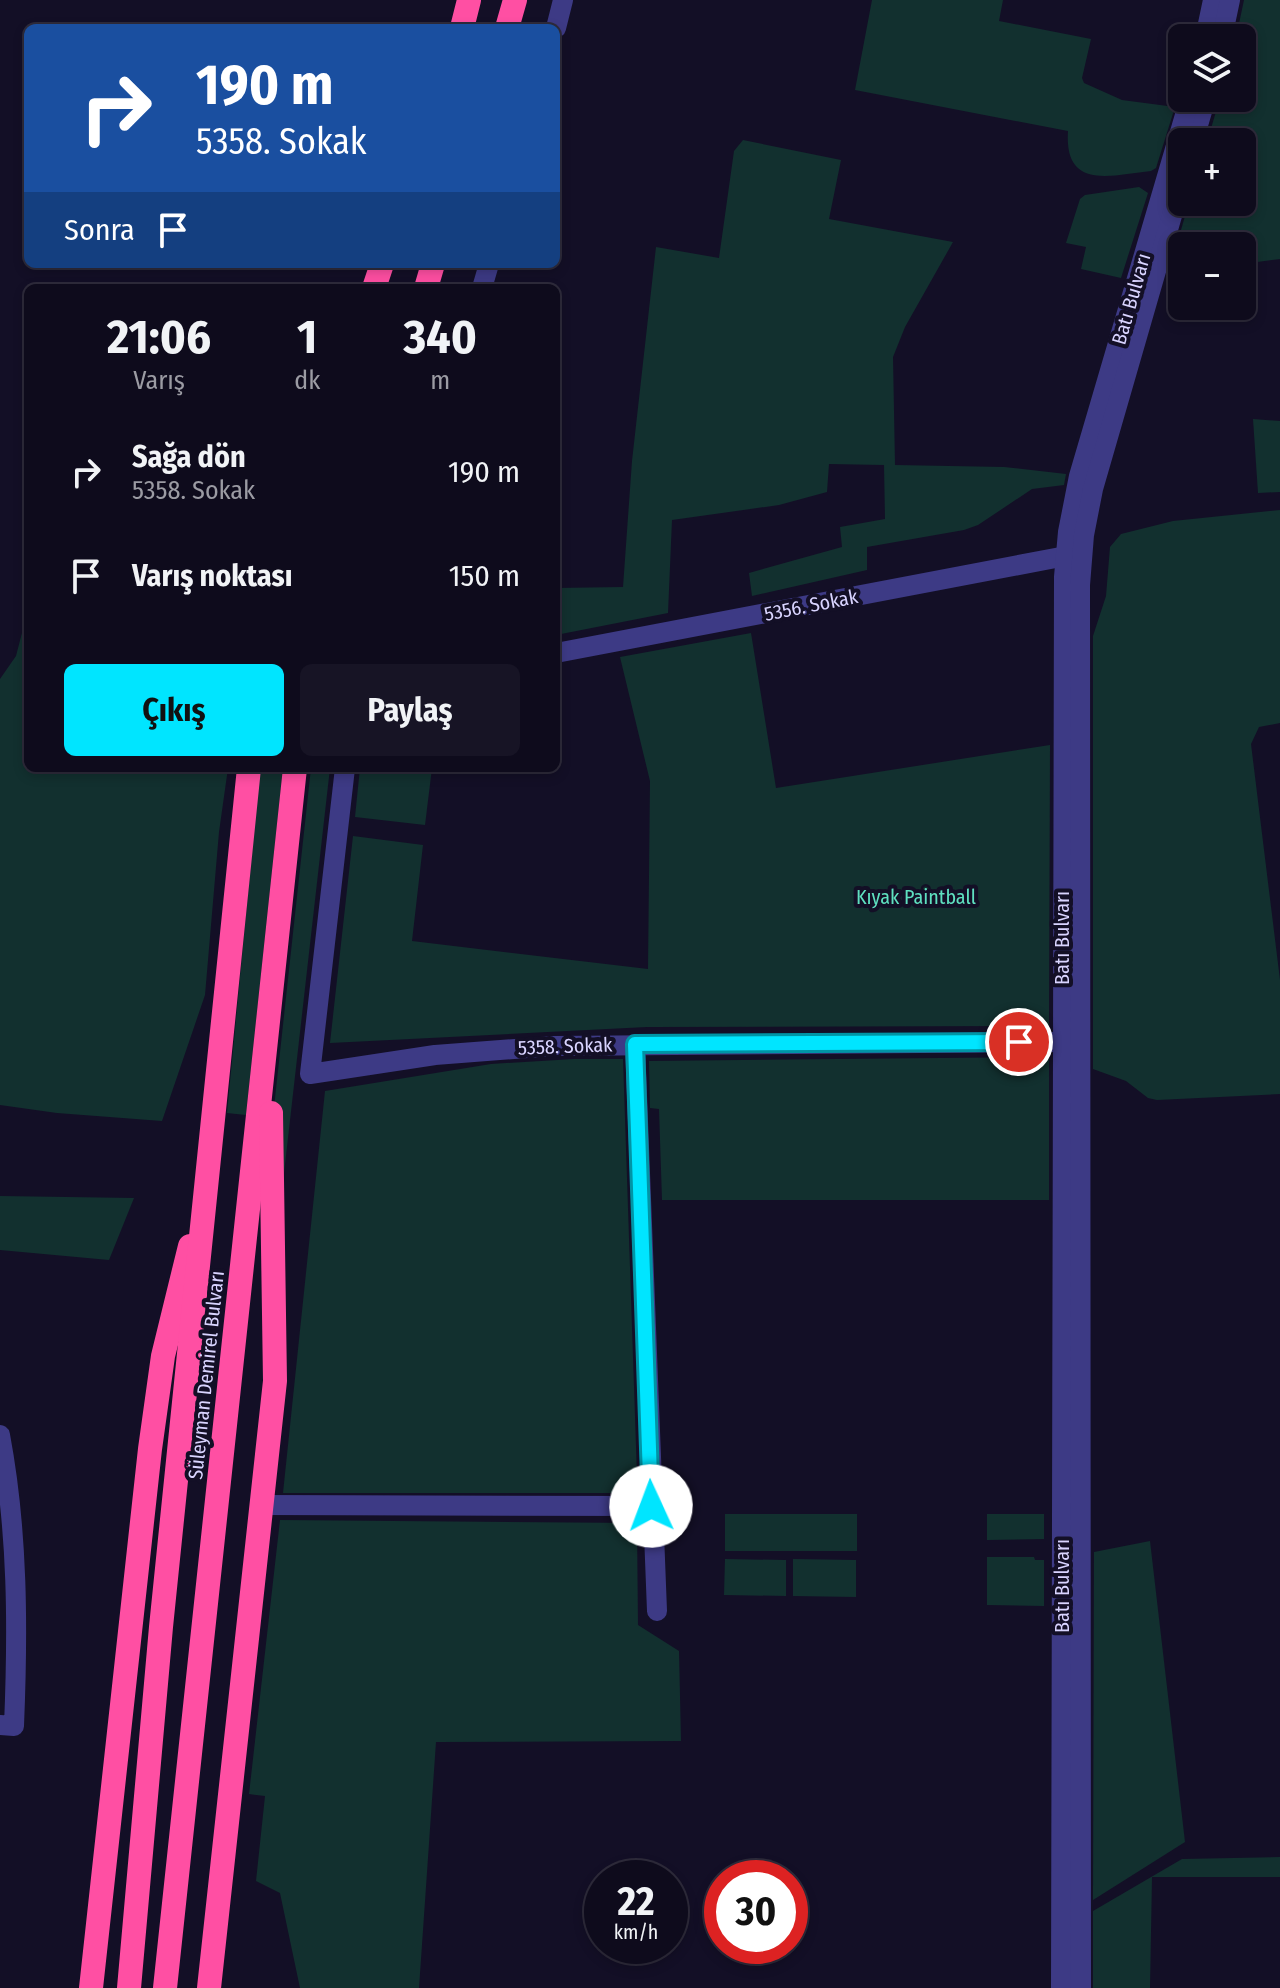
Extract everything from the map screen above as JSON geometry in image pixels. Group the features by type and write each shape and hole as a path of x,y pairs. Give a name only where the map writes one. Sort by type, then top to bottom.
{"highway":[{"path":"463,24 469,0"},
{"path":"508,24 515,0"},
{"name":"Süleyman Demirel Bulvarı","path":"129,1988 161,1627 249,772"},
{"name":"Süleyman Demirel Bulvarı","path":"165,1988 295,772"},
{"path":"209,1988 275,1381 269,1006"},
{"path":"91,1988 163,1356 208,1178"}],"street":[{"path":"557,24 563,0"},
{"path":"1208,24 1213,0"},
{"path":"1225,24 1230,0"},
{"name":"Batı Bulvarı","path":"1061,1988 1062,626 1066,556 1079,476 1186,112"},
{"name":"Batı Bulvarı","path":"1081,1988 1080,585 1084,535 1093,489 1172,216"},
{"name":"5356. Sokak","path":"560,652 1066,556"},
{"name":"5358. Sokak","path":"345,772 310,1074 495,1049 635,1044 1062,1042"},
{"path":"635,1044 657,1611"},
{"path":"0,1435 11,1507 16,1644 14,1726 0,1725"},
{"path":"262,1505 651,1506"}],"green space":[{"path":"872,0 1003,0 999,21 1091,39 1082,78 1084,83 1122,100 1168,106 1168,112 1173,112 1156,168 1106,176 1082,171 1074,163 1069,150 1068,131 855,90"},
{"path":"1244,0 1280,0 1280,259 1256,262 1256,232 1180,232 1185,216 1256,216 1256,128 1211,128 1216,112 1256,112 1256,24 1239,24"},
{"path":"743,140 841,160 829,219 953,242 905,327 893,357 895,465 1004,467 1066,474 1064,485 1032,489 978,525 964,530 867,547 867,570 752,596 749,573 842,547 840,527 885,519 884,465 829,464 827,492 779,505 672,520 668,613 560,634 560,588 623,587 632,461 656,247 719,258 734,151"},
{"path":"1139,187 1148,193 1121,278 1081,269 1086,247 1066,243 1080,199 1085,195"},
{"path":"1253,419 1280,421 1280,492 1258,493"},
{"path":"1280,510 1280,723 1259,727 1251,744 1280,980 1280,1094 1157,1100 1148,1098 1126,1081 1093,1069 1093,636 1106,596 1110,547 1121,534 1173,521"},
{"path":"24,600 24,772 227,772 205,995 162,1121 0,1105 0,679 16,656 23,629"},
{"name":"Kıyak Paintball","path":"751,633 776,788 1050,745 1049,1026 647,1027 330,1043 353,836 423,845 412,941 648,969 650,781 620,657"},
{"path":"260,772 283,772 246,1115 227,1113"},
{"path":"311,772 330,772 273,1270 271,1135"},
{"path":"360,772 432,772 425,825 355,817"},
{"path":"1049,1057 1049,1200 662,1200 659,1109 650,1108 649,1061"},
{"path":"623,1059 637,1476 625,1493 283,1493 325,1091 491,1064"},
{"path":"0,1196 134,1198 109,1260 0,1250"},
{"path":"725,1514 857,1514 857,1551 725,1551"},
{"path":"987,1514 1044,1514 1044,1539 987,1540"},
{"path":"280,1520 637,1523 638,1625 679,1651 681,1741 436,1742 419,1988 300,1988 280,1893 256,1881 265,1796 249,1794"},
{"path":"1150,1541 1185,1842 1093,1900 1094,1552"},
{"path":"987,1557 1034,1557 1035,1560 1044,1560 1044,1606 987,1605"},
{"path":"725,1559 786,1560 786,1596 724,1595"},
{"path":"793,1559 856,1560 856,1597 793,1596"},
{"path":"1280,1857 1280,1877 1152,1877 1150,1988 1093,1988 1093,1911 1182,1859"}],"route":[{"path":"651,1506 635,1044 1019,1042"}]}
